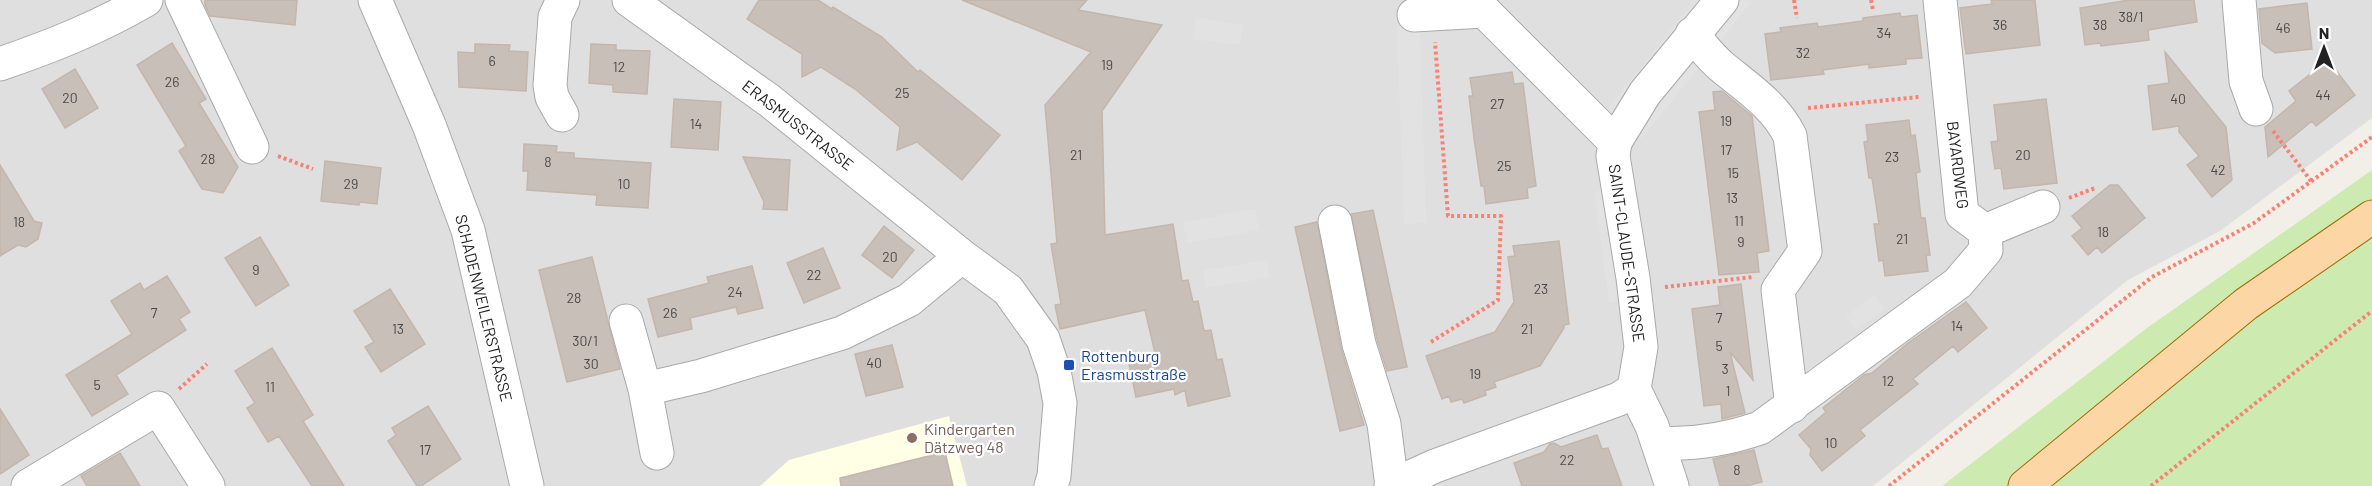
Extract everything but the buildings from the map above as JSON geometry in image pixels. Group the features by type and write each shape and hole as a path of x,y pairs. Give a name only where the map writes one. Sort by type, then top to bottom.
{"main road":[{"path":"2025,486 2246,304 2372,217"}],"street":[{"path":"0,64 55,45 107,23 146,0"},
{"path":"183,0 252,147"},
{"name":"SCHADENWEILERSTRASSE","path":"375,0 429,125 468,230 527,486"},
{"path":"562,115 552,97 550,86 555,17 563,0"},
{"name":"ERASMUSSTRASSE","path":"629,0 770,101 962,256 1008,290 1043,339 1054,371 1059,403 1054,476 1051,486"},
{"name":"SAINT-CLAUDE-STRASSE","path":"1634,389 1641,347 1635,290 1613,156 1615,142 1645,93 1722,0"},
{"name":"BAYARDWEG","path":"1941,0 1962,214 1985,231"},
{"path":"2239,0 2246,81 2256,109"},
{"path":"1424,26 1484,11 1615,142"},
{"path":"1692,34 1719,64 1782,119 1790,136 1804,251 1778,290 1792,406"},
{"path":"1658,443 1684,445 1725,440 1760,429 1958,283 1986,250 1985,231 2043,207"},
{"path":"1335,222 1359,344 1384,424 1392,486 1435,466 1619,399 1634,389 1652,426 1672,486"},
{"path":"645,389 701,376 842,333 909,300 962,256"},
{"path":"626,321 645,389 657,453"},
{"path":"28,486 158,408 208,486"}],"path":[{"path":"1794,0 1797,18"},
{"path":"1871,0 1873,10"},
{"path":"1424,26 1448,216 1501,216 1498,300 1431,342"},
{"path":"1774,111 1950,94"},
{"path":"2256,109 2312,181"},
{"path":"1889,486 2152,277 2254,223 2372,137"},
{"path":"1635,290 1789,273"},
{"path":"2151,486 2372,311"},
{"path":"158,408 207,364"}],"shaded area":[{"path":"0,0 2372,0 2372,118 2220,231 2128,280 1873,486 0,486"},
{"path":"1695,0 1708,0 1613,119 1605,112"},
{"path":"1739,0 1752,1 1642,138 1634,132"},
{"path":"1196,18 1243,25 1240,45 1192,39"},
{"path":"1397,27 1420,27 1426,223 1404,224"},
{"path":"1613,189 1628,300 1609,303 1594,192"},
{"path":"1255,209 1259,230 1187,243 1183,222"},
{"path":"1267,260 1269,278 1206,288 1203,270"},
{"path":"1874,295 1885,309 1856,330 1846,316"},
{"name":"Kindergarten Dätzweg 48","path":"949,416 967,486 760,486 789,460"}],"green space":[{"path":"2372,170 2372,486 1942,486 2147,328"}],"place":[{"name":"Rottenburg Erasmusstraße","path":"1069,365"},
{"name":"Kindergarten Dätzweg 48","path":"912,438"}]}
